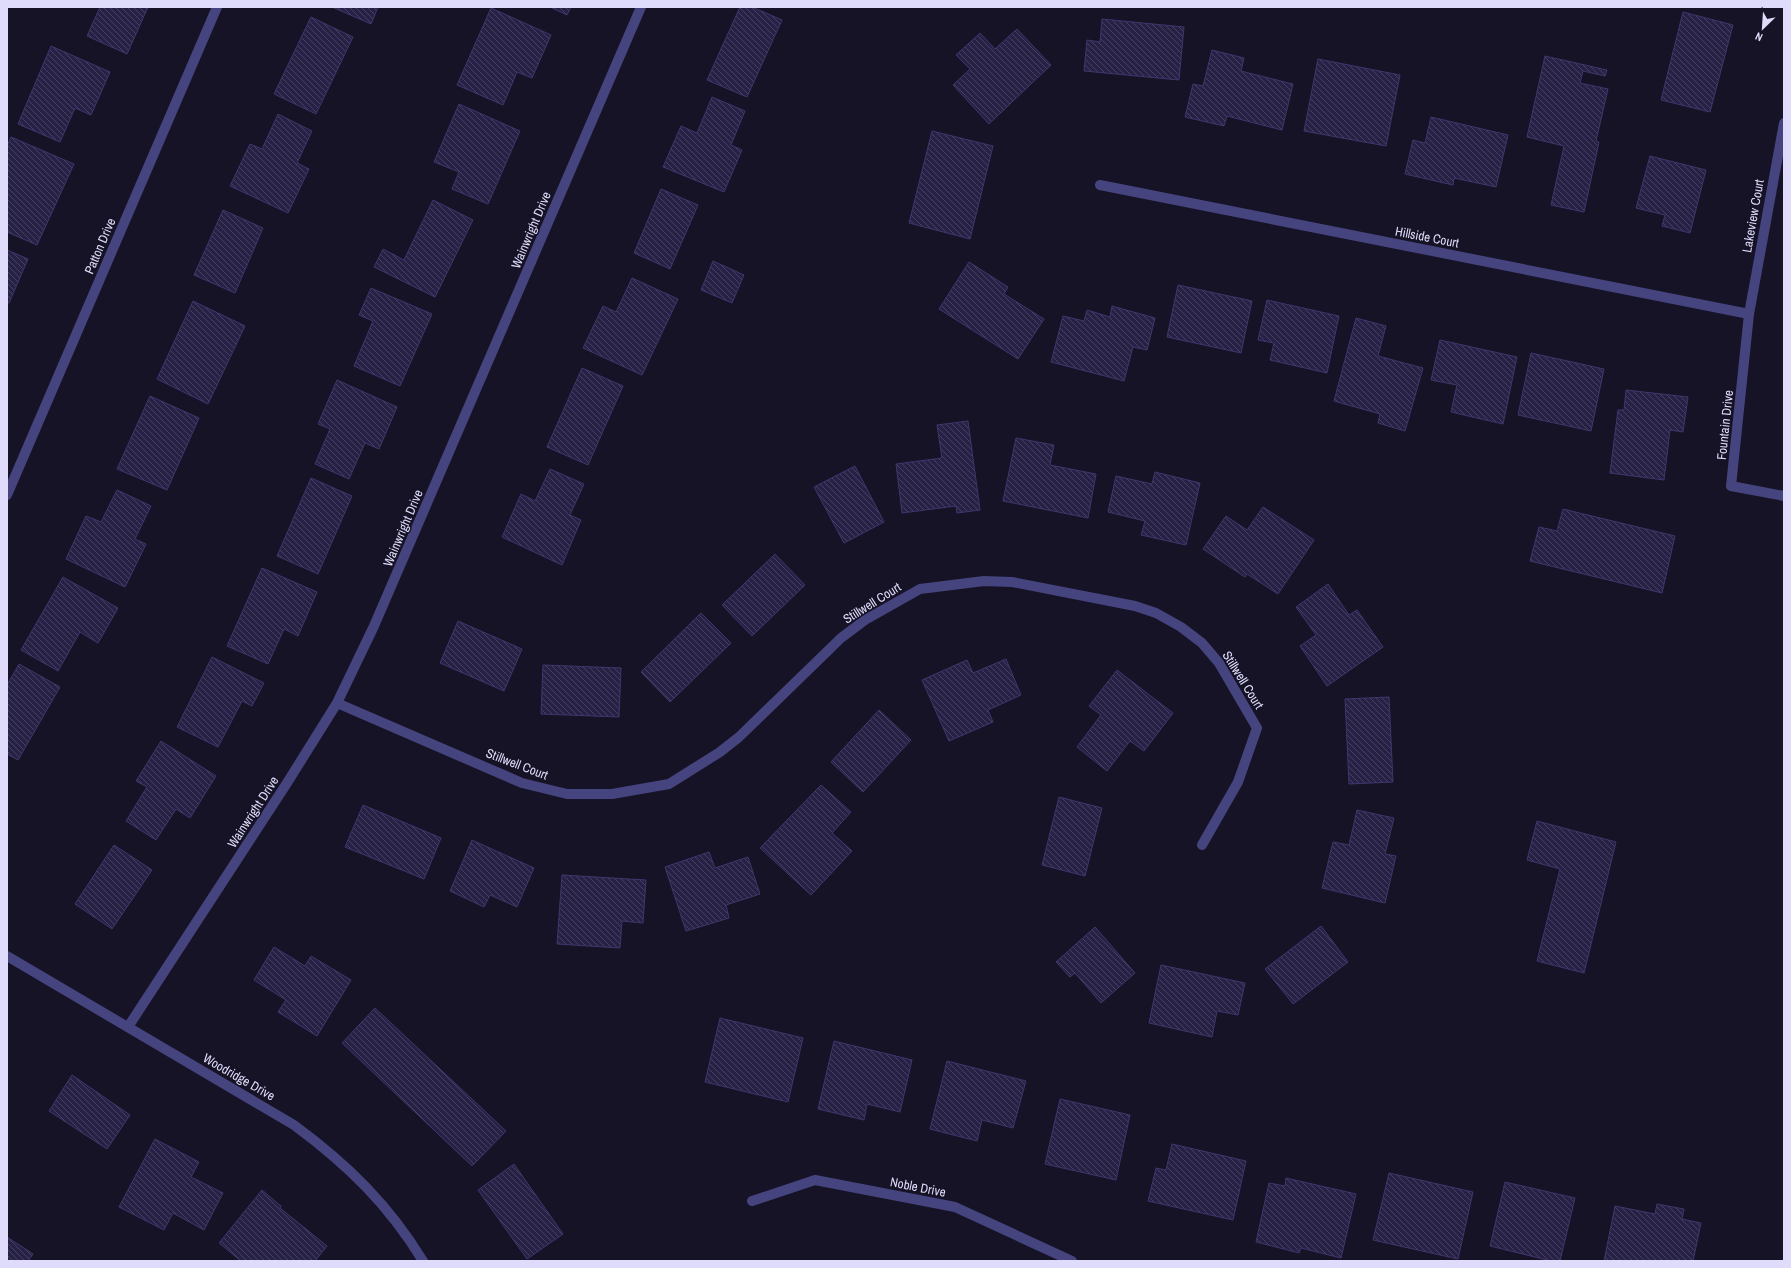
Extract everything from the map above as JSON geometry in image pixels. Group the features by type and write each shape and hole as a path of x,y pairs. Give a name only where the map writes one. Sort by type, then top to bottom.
{"street":[{"name":"Patton Drive","path":"7,494 217,7"},
{"name":"Wainwright Drive","path":"128,1028 287,783 337,702 374,626 641,7"},
{"name":"Lakeview Court","path":"1749,314 1784,123"},
{"name":"Hillside Court","path":"1100,185 1749,314"},
{"name":"Fountain Drive","path":"1749,314 1731,486 1784,496"},
{"name":"Stillwell Court","path":"337,702 522,783 543,789 567,794 612,794 669,784 720,752 739,737 841,638 864,620 920,589 984,581 1012,582 1135,606 1156,613 1181,627 1197,639 1219,663 1257,728 1238,782 1202,845"},
{"name":"Woodridge Drive","path":"7,956 294,1125 329,1151 355,1174 390,1213 423,1261"},
{"name":"Noble Drive","path":"752,1201 815,1180 956,1207 1072,1261"}],"building":[{"path":"100,7 148,7 127,54 87,36"},
{"path":"332,7 378,7 371,24"},
{"path":"550,7 571,7 567,15"},
{"path":"740,7 752,7 782,20 747,97 707,80"},
{"path":"491,8 551,35 532,78 517,72 503,105 457,85"},
{"path":"1683,12 1733,25 1710,112 1661,100"},
{"path":"311,17 353,37 316,114 274,94"},
{"path":"1102,19 1184,27 1179,80 1084,71 1087,40 1100,42"},
{"path":"1017,29 1051,65 989,124 953,85 970,69 956,55 980,33 995,49"},
{"path":"51,46 110,72 91,115 75,108 60,142 18,124"},
{"path":"1212,50 1244,58 1241,71 1293,84 1282,130 1227,116 1224,126 1185,117 1193,84 1203,86"},
{"path":"1545,56 1607,70 1605,76 1583,71 1580,83 1608,89 1596,141 1599,142 1584,212 1551,205 1564,146 1527,137"},
{"path":"1318,59 1400,75 1386,146 1304,131"},
{"path":"712,97 745,111 731,145 742,150 724,192 663,167 681,126 697,133"},
{"path":"459,104 520,131 488,204 452,189 459,172 434,162"},
{"path":"278,114 312,131 297,163 309,169 288,213 230,186 250,144 262,149"},
{"path":"1431,117 1508,135 1496,187 1454,178 1453,185 1405,174 1413,140 1425,143"},
{"path":"932,131 993,146 970,239 909,223"},
{"path":"11,137 74,164 37,245 7,232 7,146"},
{"path":"1650,156 1706,170 1690,233 1662,226 1665,215 1636,208"},
{"path":"661,189 698,205 670,269 634,253"},
{"path":"433,200 473,220 435,297 374,267 383,249 404,260"},
{"path":"223,210 263,228 235,293 194,275"},
{"path":"7,250 28,259 9,303 7,302"},
{"path":"713,261 744,275 732,303 701,290"},
{"path":"969,262 1008,287 1004,294 1044,319 1018,359 939,309"},
{"path":"632,278 678,299 642,375 583,348 603,306 616,312"},
{"path":"1178,285 1252,301 1241,353 1167,337"},
{"path":"371,288 432,314 400,386 354,366 373,321 359,315"},
{"path":"1267,300 1339,316 1327,373 1270,360 1274,343 1258,340"},
{"path":"193,301 245,326 208,404 157,379"},
{"path":"1112,306 1155,318 1147,350 1133,347 1124,381 1051,362 1063,316 1084,321 1087,310 1110,317"},
{"path":"1356,318 1386,326 1378,356 1423,368 1405,431 1378,423 1380,414 1334,401"},
{"path":"1440,340 1517,357 1503,424 1451,412 1457,385 1431,380"},
{"path":"1531,353 1604,369 1591,431 1518,415"},
{"path":"582,368 623,386 588,465 547,447"},
{"path":"337,380 397,407 379,449 365,443 349,479 315,464 330,429 318,424"},
{"path":"1626,390 1688,397 1683,432 1670,430 1664,480 1610,473 1618,410 1624,410"},
{"path":"150,396 199,418 167,490 117,469"},
{"path":"968,421 980,510 957,513 956,506 902,513 896,464 942,458 937,425"},
{"path":"1016,438 1054,445 1050,465 1096,474 1088,518 1003,501"},
{"path":"855,466 884,522 844,543 814,487"},
{"path":"550,469 584,484 570,515 581,520 562,565 502,537 521,494 535,501"},
{"path":"1155,472 1200,483 1186,545 1141,535 1145,521 1108,512 1116,476 1152,484"},
{"path":"311,478 352,496 318,574 277,556"},
{"path":"117,490 151,506 135,539 146,544 125,587 66,559 86,516 101,522"},
{"path":"1263,507 1314,540 1278,594 1247,574 1245,577 1203,549 1226,516 1247,530"},
{"path":"1563,509 1675,536 1662,593 1530,561 1539,527 1557,531"},
{"path":"775,554 805,585 752,636 722,605"},
{"path":"262,568 317,592 298,636 284,629 268,664 227,646"},
{"path":"63,577 118,608 98,643 80,632 58,671 21,650"},
{"path":"1328,584 1349,615 1357,610 1383,647 1327,686 1300,646 1316,635 1296,607"},
{"path":"701,613 731,643 670,702 641,672"},
{"path":"458,621 522,649 504,691 440,663"},
{"path":"212,657 264,683 252,706 242,701 218,747 177,727"},
{"path":"1006,659 1021,695 988,710 993,722 949,741 922,680 967,660 973,673"},
{"path":"19,664 60,687 18,760 7,754 7,685"},
{"path":"543,665 621,668 619,717 541,714"},
{"path":"1117,670 1173,713 1144,751 1130,741 1107,771 1077,747 1101,715 1089,706"},
{"path":"1389,697 1393,782 1349,784 1345,699"},
{"path":"879,710 911,740 863,792 831,762"},
{"path":"161,741 216,776 190,818 176,809 156,840 126,821 147,787 136,781"},
{"path":"821,785 851,812 832,833 852,851 811,895 760,848"},
{"path":"1059,797 1102,808 1085,876 1042,865"},
{"path":"363,805 441,838 424,879 345,847"},
{"path":"1357,810 1394,818 1385,854 1396,856 1385,903 1322,888 1333,842 1349,845"},
{"path":"1537,821 1616,842 1584,973 1537,961 1560,869 1527,860"},
{"path":"472,840 534,868 517,907 490,895 484,907 450,891"},
{"path":"114,845 152,870 112,929 75,904"},
{"path":"709,852 715,868 748,857 760,894 726,905 729,918 686,931 665,867"},
{"path":"562,875 646,880 643,923 622,921 620,948 557,944"},
{"path":"1321,926 1348,962 1293,1004 1265,969"},
{"path":"1095,927 1135,973 1101,1003 1075,973 1070,977 1056,962"},
{"path":"274,947 305,966 311,956 351,980 317,1036 278,1012 286,1000 254,980"},
{"path":"1161,965 1245,983 1238,1015 1217,1011 1212,1037 1149,1023"},
{"path":"375,1008 506,1131 472,1166 342,1043"},
{"path":"720,1018 803,1038 788,1102 705,1082"},
{"path":"834,1041 912,1060 900,1112 867,1104 864,1120 818,1109"},
{"path":"947,1061 1026,1081 1013,1128 982,1120 977,1141 930,1129"},
{"path":"72,1075 130,1115 107,1149 49,1111"},
{"path":"1060,1099 1130,1115 1116,1180 1045,1164"},
{"path":"155,1139 199,1162 191,1177 223,1193 204,1230 173,1213 164,1230 119,1207"},
{"path":"1172,1144 1246,1161 1233,1220 1148,1201 1156,1168 1166,1170"},
{"path":"514,1164 563,1234 527,1259 478,1190"},
{"path":"1389,1173 1473,1192 1458,1259 1373,1240"},
{"path":"1286,1178 1356,1194 1341,1258 1301,1248 1299,1253 1256,1242 1269,1183 1285,1186"},
{"path":"1505,1182 1575,1198 1560,1261 1551,1261 1490,1246"},
{"path":"262,1190 281,1206 280,1208 327,1246 315,1261 241,1261 219,1243"},
{"path":"1657,1204 1684,1209 1682,1219 1701,1223 1693,1261 1604,1261 1615,1206 1655,1214"},
{"path":"7,1237 33,1254 28,1261 7,1261"}]}
